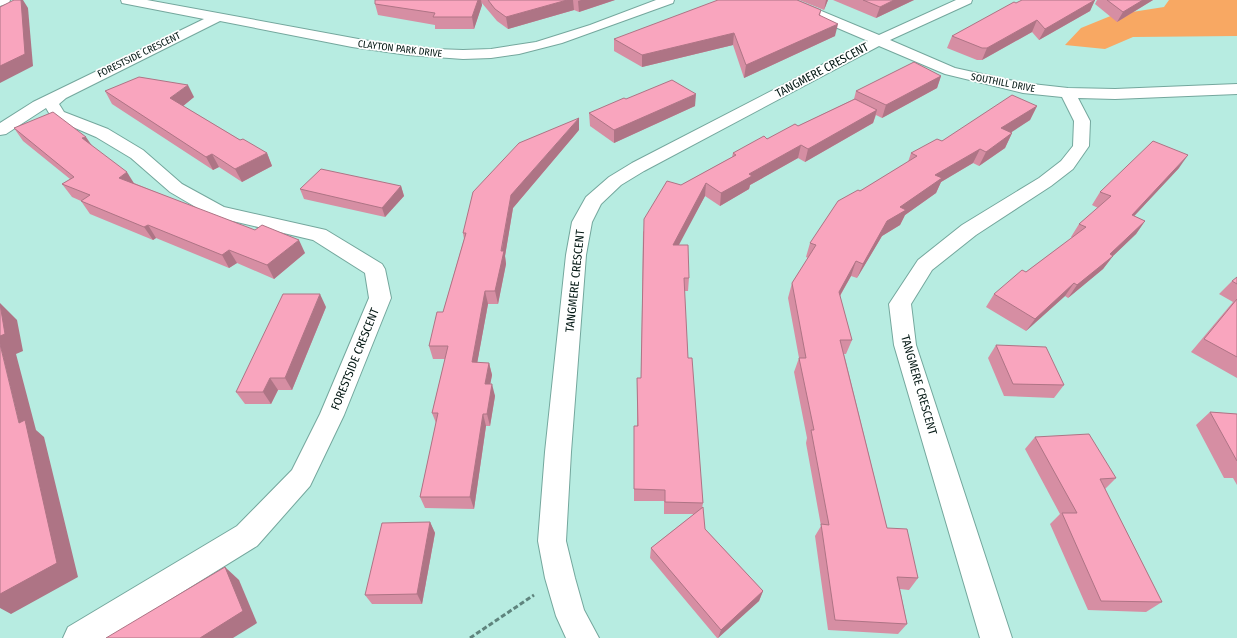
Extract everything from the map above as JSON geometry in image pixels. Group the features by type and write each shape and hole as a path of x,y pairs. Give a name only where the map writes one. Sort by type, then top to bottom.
{"street":[{"path":"0,2 4,0"},
{"name":"CLAYTON PARK DRIVE","path":"127,0 358,44 420,53 465,55 520,50 575,36 665,0"},
{"name":"SOUTHILL DRIVE","path":"784,0 950,71 1023,88 1068,93 1115,94 1237,89"},
{"name":"TANGMERE CRESCENT","path":"583,638 571,616 560,578 552,541 558,452 576,255 582,222 593,201 615,181 638,167 878,40 966,0"},
{"name":"FORESTSIDE CRESCENT","path":"0,130 39,105 218,17"},
{"name":"TANGMERE CRESCENT","path":"996,638 905,345 900,304 925,265 970,230 1045,182 1067,165 1081,146 1082,121 1068,93"},
{"name":"FORESTSIDE CRESCENT","path":"61,94 51,103 58,115 102,133 137,154 176,188 218,212 319,235 375,269 380,298 332,415 301,478 247,536 79,638"}],"path":[{"path":"470,638 560,578"}],"shaded area":[{"path":"1169,0 1237,0 1237,36 1133,37 1105,49 1065,45 1081,28 1113,15 1164,7"}],"building":[{"path":"14,0 21,0 25,54 0,66 0,7"},
{"path":"375,0 478,0 472,17 433,17 435,13 375,4"},
{"path":"488,0 567,0 506,17 495,9"},
{"path":"718,0 797,0 821,10 819,15 838,24 746,65 734,33 642,55 614,39"},
{"path":"863,0 894,0 880,7"},
{"path":"1022,0 1095,0 1045,29 1037,20 987,48 982,48 952,36 1014,2 1016,3"},
{"path":"1107,0 1143,0 1123,12"},
{"path":"914,62 941,76 886,105 856,91"},
{"path":"139,77 188,85 170,98 240,140 243,139 267,153 235,169 212,154 206,157 105,91"},
{"path":"672,80 696,94 614,130 589,113 624,98 626,99"},
{"path":"1012,95 1037,106 1001,128 1012,133 986,152 980,149 935,175 942,178 900,207 906,210 887,221 863,264 856,261 839,292 852,340 840,340 887,528 907,529 918,578 897,577 907,624 835,620 821,524 829,525 811,430 814,430 799,358 806,358 792,283 816,245 810,243 838,201 858,190 860,191 917,156 911,153 937,139 942,141"},
{"path":"855,99 877,110 808,149 801,145 749,174 752,176 721,193 706,183 673,245 688,245 689,278 684,278 688,358 692,358 703,503 665,502 665,490 634,489 634,426 638,426 637,378 641,378 644,219 667,181 681,185 736,155 733,153 764,136 767,139 795,124 798,126"},
{"path":"53,112 86,137 82,138 127,172 119,178 255,230 262,225 299,240 267,265 229,250 222,255 148,225 144,227 81,201 90,195 62,184 74,177 14,128"},
{"path":"579,118 511,195 501,251 504,251 495,291 485,291 472,362 489,363 485,384 492,384 487,414 483,414 470,497 420,497 438,413 432,413 448,346 429,346 437,312 443,312 466,233 463,233 473,192 519,143"},
{"path":"1153,141 1188,155 1132,215 1145,221 1110,254 1113,256 1077,285 1074,283 1035,319 994,294 1022,270 1026,272 1086,227 1079,224 1111,196 1100,192"},
{"path":"321,169 401,186 382,208 300,189"},
{"path":"1237,277 1237,284 1232,281"},
{"path":"283,294 320,294 285,378 270,378 263,392 236,392"},
{"path":"1237,299 1237,357 1204,339"},
{"path":"0,304 5,334 0,336"},
{"path":"0,344 19,423 25,420 57,563 0,594"},
{"path":"996,345 1046,347 1064,385 1013,384"},
{"path":"1210,412 1237,414 1237,461"},
{"path":"1089,434 1116,478 1100,479 1162,602 1101,601 1062,513 1077,513 1035,437"},
{"path":"703,507 705,529 763,591 721,630 651,548"},
{"path":"430,522 417,594 365,595 382,523"},
{"path":"225,567 243,611 200,638 106,638"}]}
